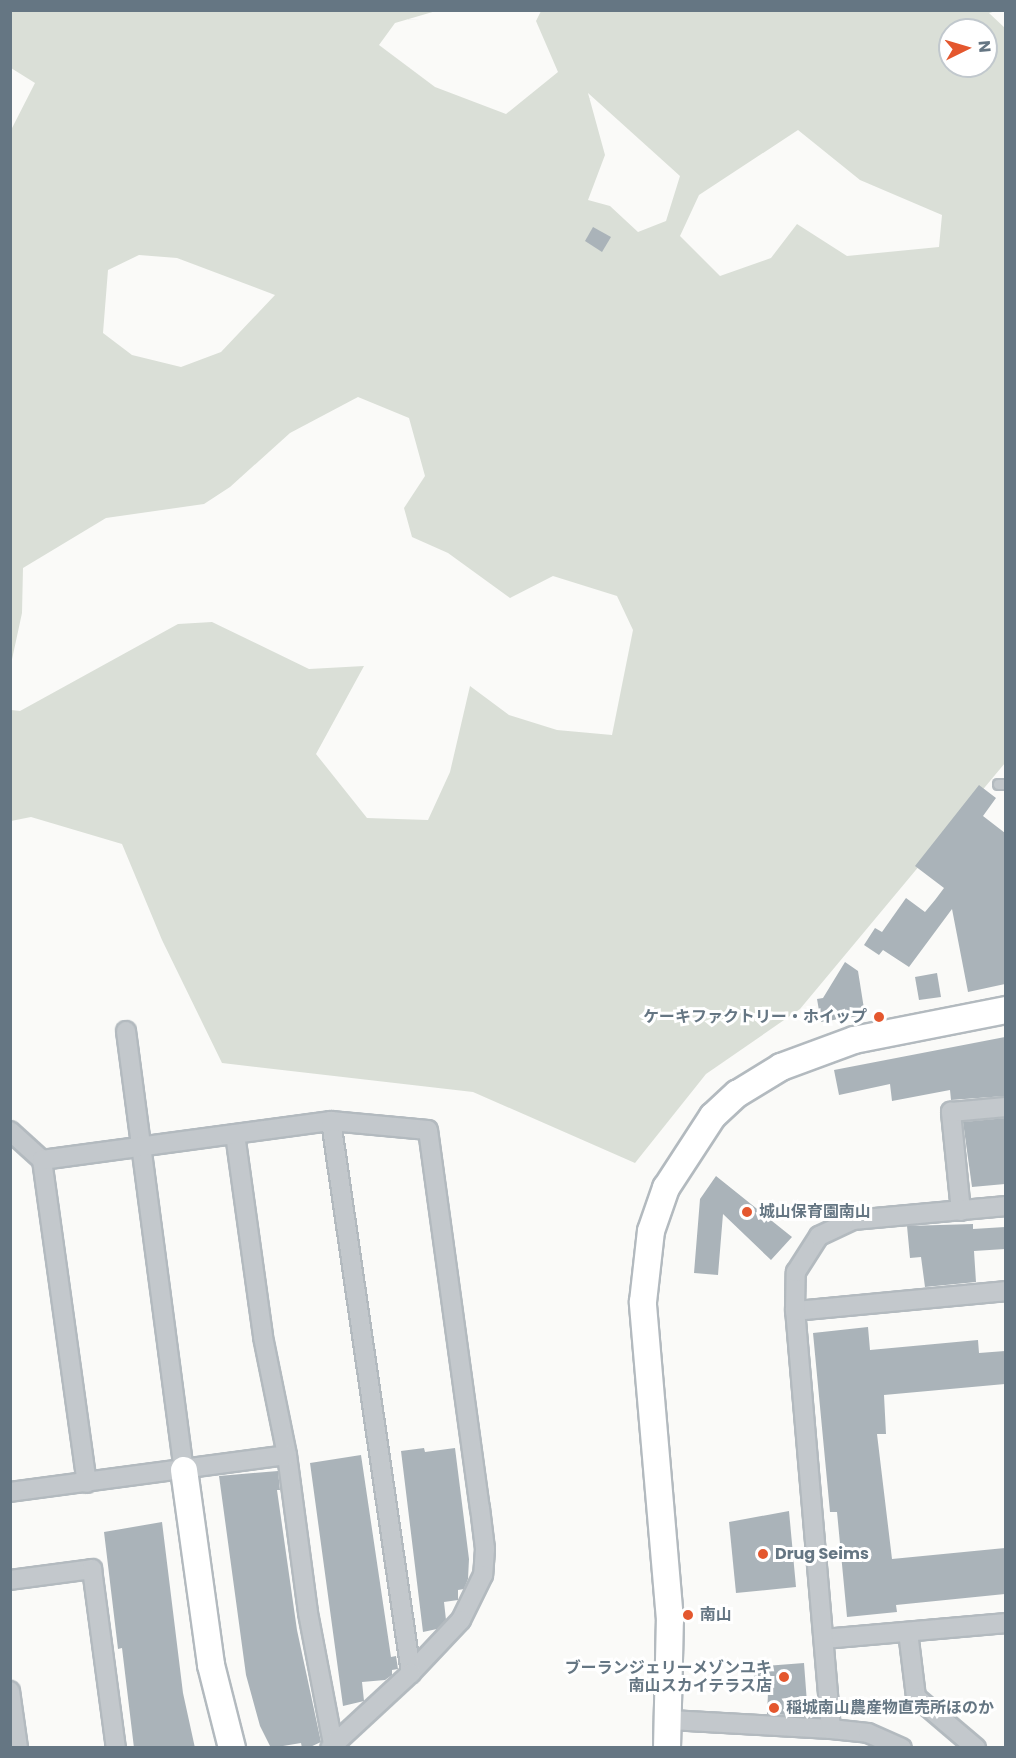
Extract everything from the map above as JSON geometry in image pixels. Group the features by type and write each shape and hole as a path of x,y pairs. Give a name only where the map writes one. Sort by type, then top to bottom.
{"street":[{"path":"667,1748 670,1720 670,1620 643,1302 651,1231 666,1188 713,1116 737,1094 781,1067 854,1040 1005,1010"},
{"path":"126,1031 211,1665 232,1748"},
{"path":"961,1211 951,1112 1005,1107"},
{"path":"42,1160 331,1121 428,1130 485,1549 483,1575 474,1600 411,1673 331,1746"},
{"path":"331,1121 411,1673"},
{"path":"10,1131 42,1160 87,1483"},
{"path":"235,1134 263,1337 287,1455 308,1613 331,1746"},
{"path":"831,1729 795,1311 796,1272 819,1236 853,1220 1005,1206"},
{"path":"795,1311 1005,1291"},
{"path":"10,1492 287,1455"},
{"path":"10,1580 92,1569 116,1748"},
{"path":"824,1639 1005,1623"},
{"path":"909,1632 916,1697 976,1748"},
{"path":"10,1691 18,1748"},
{"path":"670,1720 868,1733 902,1748"}],"shaded area":[{"path":"11,11 436,11 395,23 379,45 435,87 506,114 558,72 536,21 541,11 996,11 989,13 994,18 938,18 938,78 998,78 998,21 1006,29 1005,763 800,1009 706,1074 635,1163 473,1092 222,1063 162,940 122,844 31,817 11,821 11,710 20,711 178,624 212,622 309,669 364,666 316,754 367,818 428,820 450,772 470,686 509,715 557,730 612,735 633,630 617,596 553,576 510,598 448,553 412,537 404,508 425,476 409,418 358,397 290,433 230,487 204,504 106,518 23,568 22,613 11,664 10,132 35,83 11,68","holes":["588,93 680,176 666,221 638,232 610,206 588,200 605,155","798,130 860,180 942,215 939,247 847,256 797,224 771,258 720,276 680,236 699,195","139,255 177,258 275,295 221,352 181,367 132,355 103,333 108,270"]}],"building":[{"path":"593,227 611,237 602,252 585,241"},
{"path":"979,785 996,798 983,816 1005,833 1005,984 968,992 952,909 909,967 883,950 879,955 864,945 875,928 882,932 906,898 925,912 944,888 915,866"},
{"path":"845,962 858,971 865,1015 821,1022 817,999 823,998"},
{"path":"937,973 941,997 919,1000 915,977"},
{"path":"1005,1037 1005,1096 951,1100 950,1090 892,1101 890,1084 839,1095 834,1070"},
{"path":"1005,1118 1005,1184 972,1187 963,1122"},
{"path":"716,1176 792,1237 771,1260 723,1214 718,1275 694,1273 700,1199"},
{"path":"973,1224 973,1229 1005,1227 1005,1249 974,1251 976,1282 925,1287 921,1257 910,1258 907,1226"},
{"path":"868,1327 870,1350 978,1340 979,1353 1005,1351 1005,1384 884,1395 886,1434 877,1434 892,1559 1005,1548 1005,1594 896,1605 897,1612 847,1617 837,1512 830,1512 813,1333"},
{"path":"424,1448 425,1452 455,1448 469,1559 468,1579 464,1589 458,1590 458,1600 444,1602 446,1620 437,1629 423,1632 401,1451"},
{"path":"361,1455 391,1657 396,1656 398,1669 392,1670 392,1675 385,1680 362,1682 364,1701 343,1706 310,1463"},
{"path":"278,1471 280,1490 277,1490 297,1630 321,1742 308,1748 302,1748 301,1743 271,1748 260,1726 246,1675 219,1476"},
{"path":"789,1511 796,1587 736,1593 729,1522"},
{"path":"162,1522 183,1693 195,1748 134,1748 122,1648 118,1649 104,1532"},
{"path":"804,1663 808,1716 767,1714 768,1693 756,1694 754,1667"}],"place":[{"name":"ケーキファクトリー・ホイップ","path":"879,1017"},
{"name":"城山保育園南山","path":"747,1212"},
{"name":"Drug Seims","path":"763,1554"},
{"name":"南山","path":"688,1615"},
{"name":"ブーランジェリーメゾンユキ 南山スカイテラス店","path":"784,1677"},
{"name":"稲城南山農産物直売所ほのか","path":"774,1708"}]}
